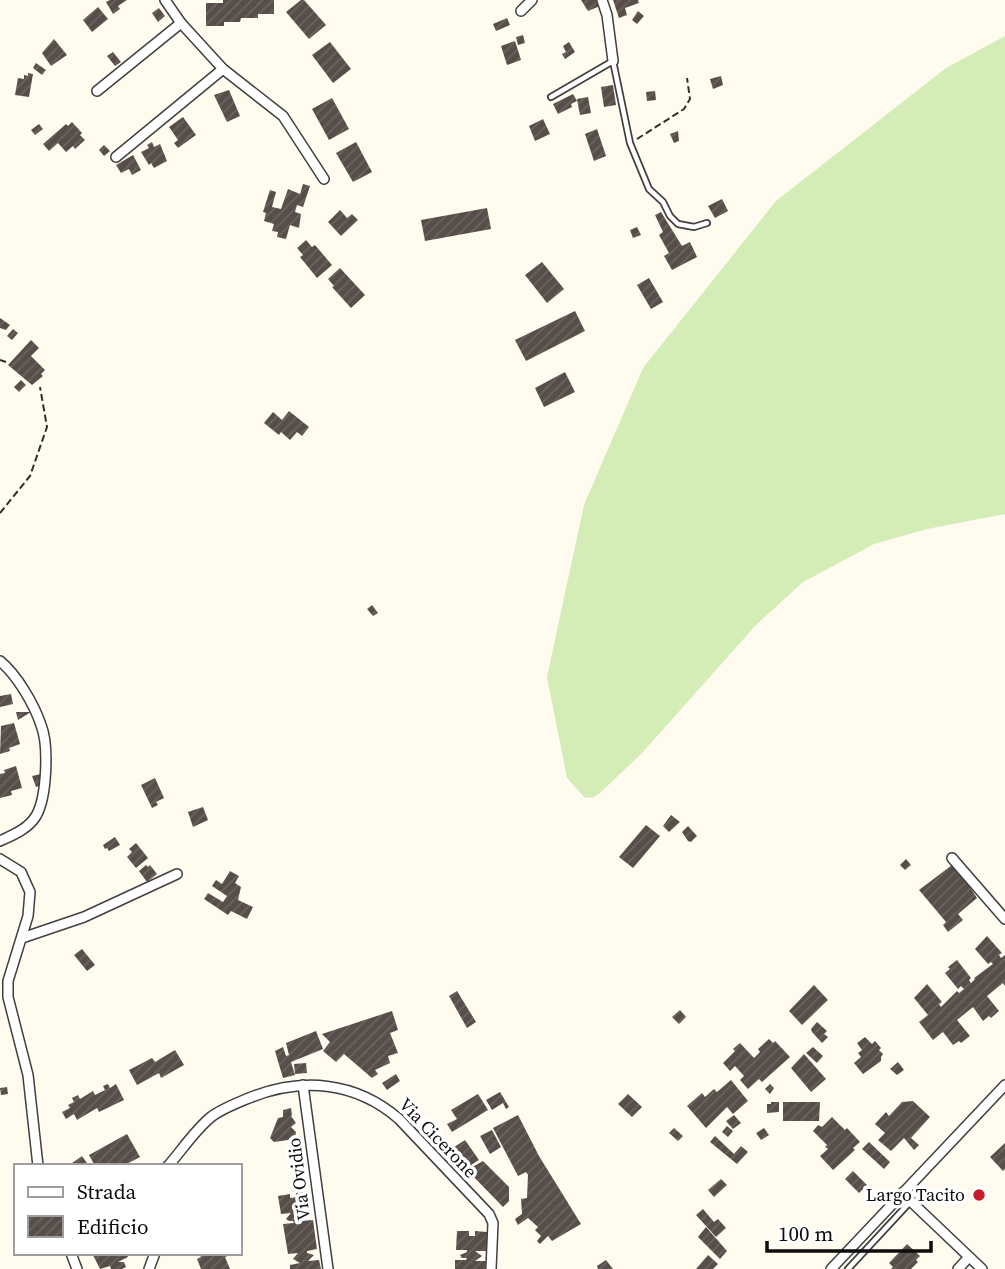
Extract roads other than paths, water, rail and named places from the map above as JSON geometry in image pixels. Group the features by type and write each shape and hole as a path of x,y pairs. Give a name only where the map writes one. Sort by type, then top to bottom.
{"street":[{"path":"165,0 181,23 223,69 283,116 324,179"},
{"path":"521,11 532,0"},
{"path":"601,0 607,15 613,61"},
{"path":"97,91 181,23"},
{"path":"116,157 223,69"},
{"path":"0,661 17,678 41,723 44,766 42,802 35,817 19,832 0,841"},
{"path":"952,858 1005,919"},
{"path":"0,859 21,872 30,892 28,916 8,981 8,997 29,1075 38,1164"},
{"path":"22,938 85,917 177,874"},
{"name":"Via Cicerone","path":"170,1164 211,1116 256,1096 303,1085 323,1084 350,1090 385,1106 489,1214 492,1223 491,1269"},
{"name":"Via Ovidio","path":"303,1085 328,1269"},
{"path":"831,1269 1005,1085"},
{"path":"902,1193 982,1269"},
{"path":"958,1269 969,1256"}],"lane":[{"path":"551,97 613,61 630,143 649,189 663,202 670,216 678,224 694,227 707,223"},
{"path":"848,1269 911,1202"}],"place":[{"name":"Largo Tacito","path":"979,1195"}]}
